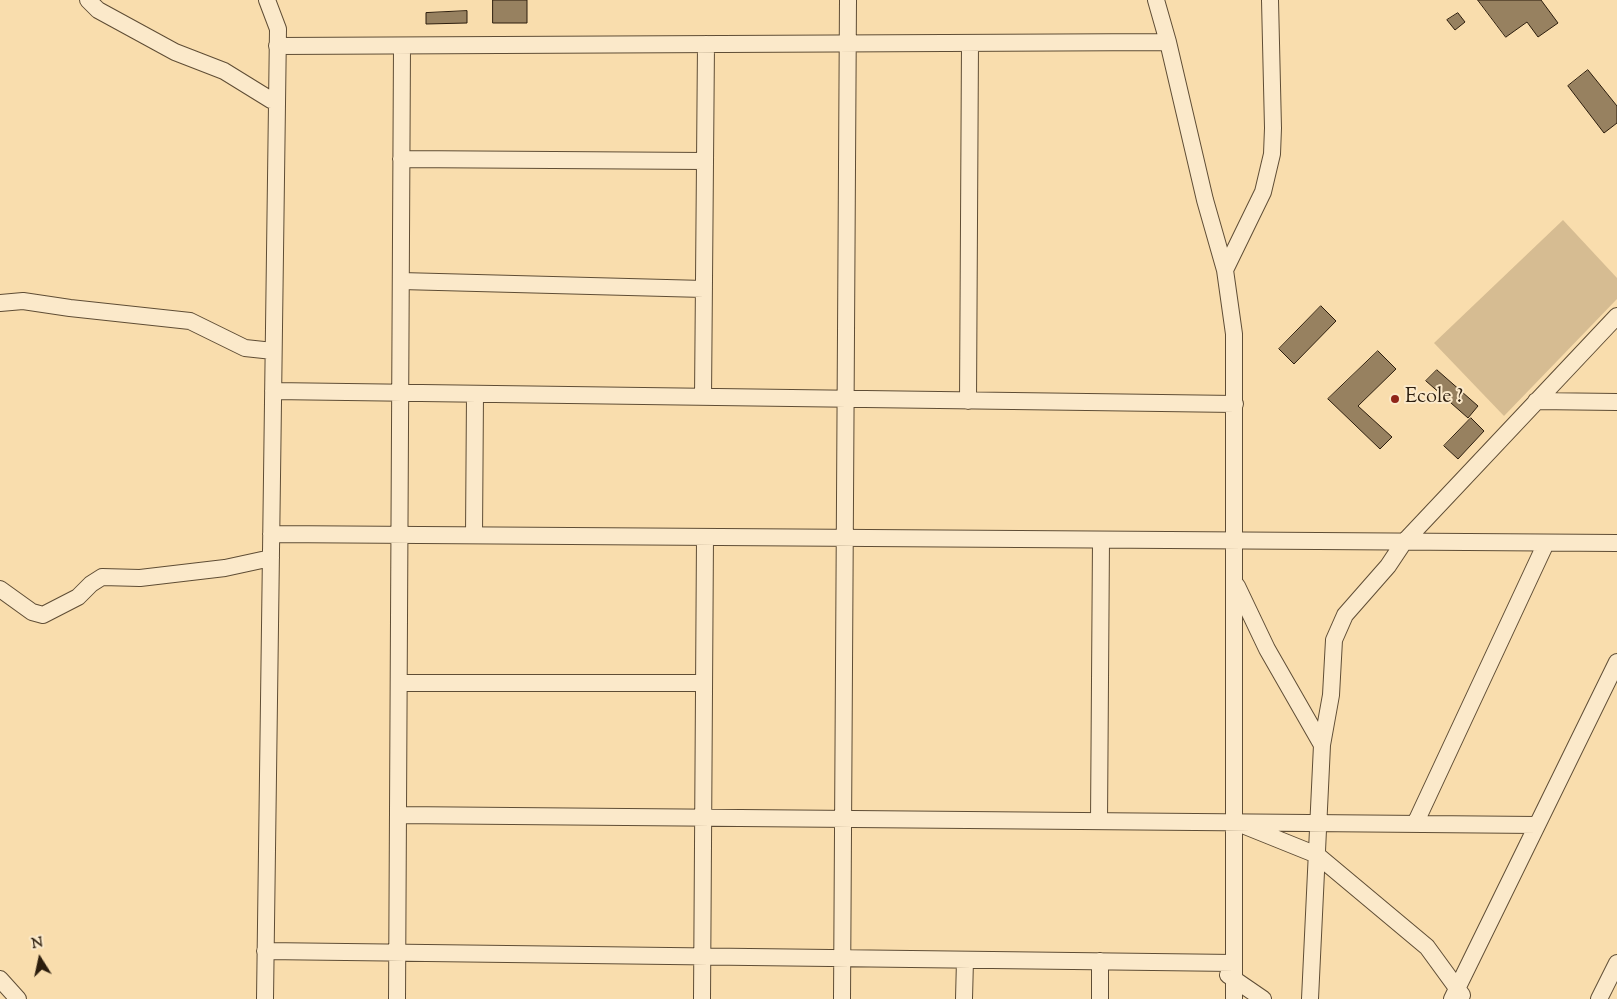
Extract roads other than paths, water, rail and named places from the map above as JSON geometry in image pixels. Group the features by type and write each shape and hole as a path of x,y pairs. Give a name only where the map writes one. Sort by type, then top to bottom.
{"street":[{"path":"88,0 98,10 175,52 224,72 271,100"},
{"path":"265,999 278,28 267,0"},
{"path":"842,999 848,0"},
{"path":"1156,0 1168,42 1205,200 1225,270 1234,334 1234,999"},
{"path":"1225,270 1263,192 1272,154 1270,0"},
{"path":"277,46 1168,42"},
{"path":"968,401 970,43"},
{"path":"704,397 706,44"},
{"path":"398,999 402,46"},
{"path":"401,159 705,161"},
{"path":"400,281 704,289"},
{"path":"0,303 23,301 190,321 246,348 273,351"},
{"path":"1310,999 1322,745 1331,695 1334,640 1345,615 1388,566 1404,542 1617,316"},
{"path":"273,391 1235,404"},
{"path":"474,535 475,394"},
{"path":"1536,401 1617,402"},
{"path":"271,534 1617,543"},
{"path":"702,999 705,537"},
{"path":"1099,821 1102,540"},
{"path":"1415,824 1546,543"},
{"path":"0,589 32,612 43,615 78,597 91,584 102,577 140,578 225,568 271,558"},
{"path":"1235,581 1267,649 1322,745"},
{"path":"1458,995 1537,825 1617,662"},
{"path":"399,683 704,683"},
{"path":"398,815 1537,825"},
{"path":"1235,822 1317,856 1427,947 1458,995"},
{"path":"265,951 1207,962 1234,971 1263,999"},
{"path":"964,999 965,960"},
{"path":"1100,961 1100,999"},
{"path":"1599,999 1617,963"},
{"path":"0,979 18,999"}],"place":[{"name":"Ecole ?","path":"1395,399"}]}
